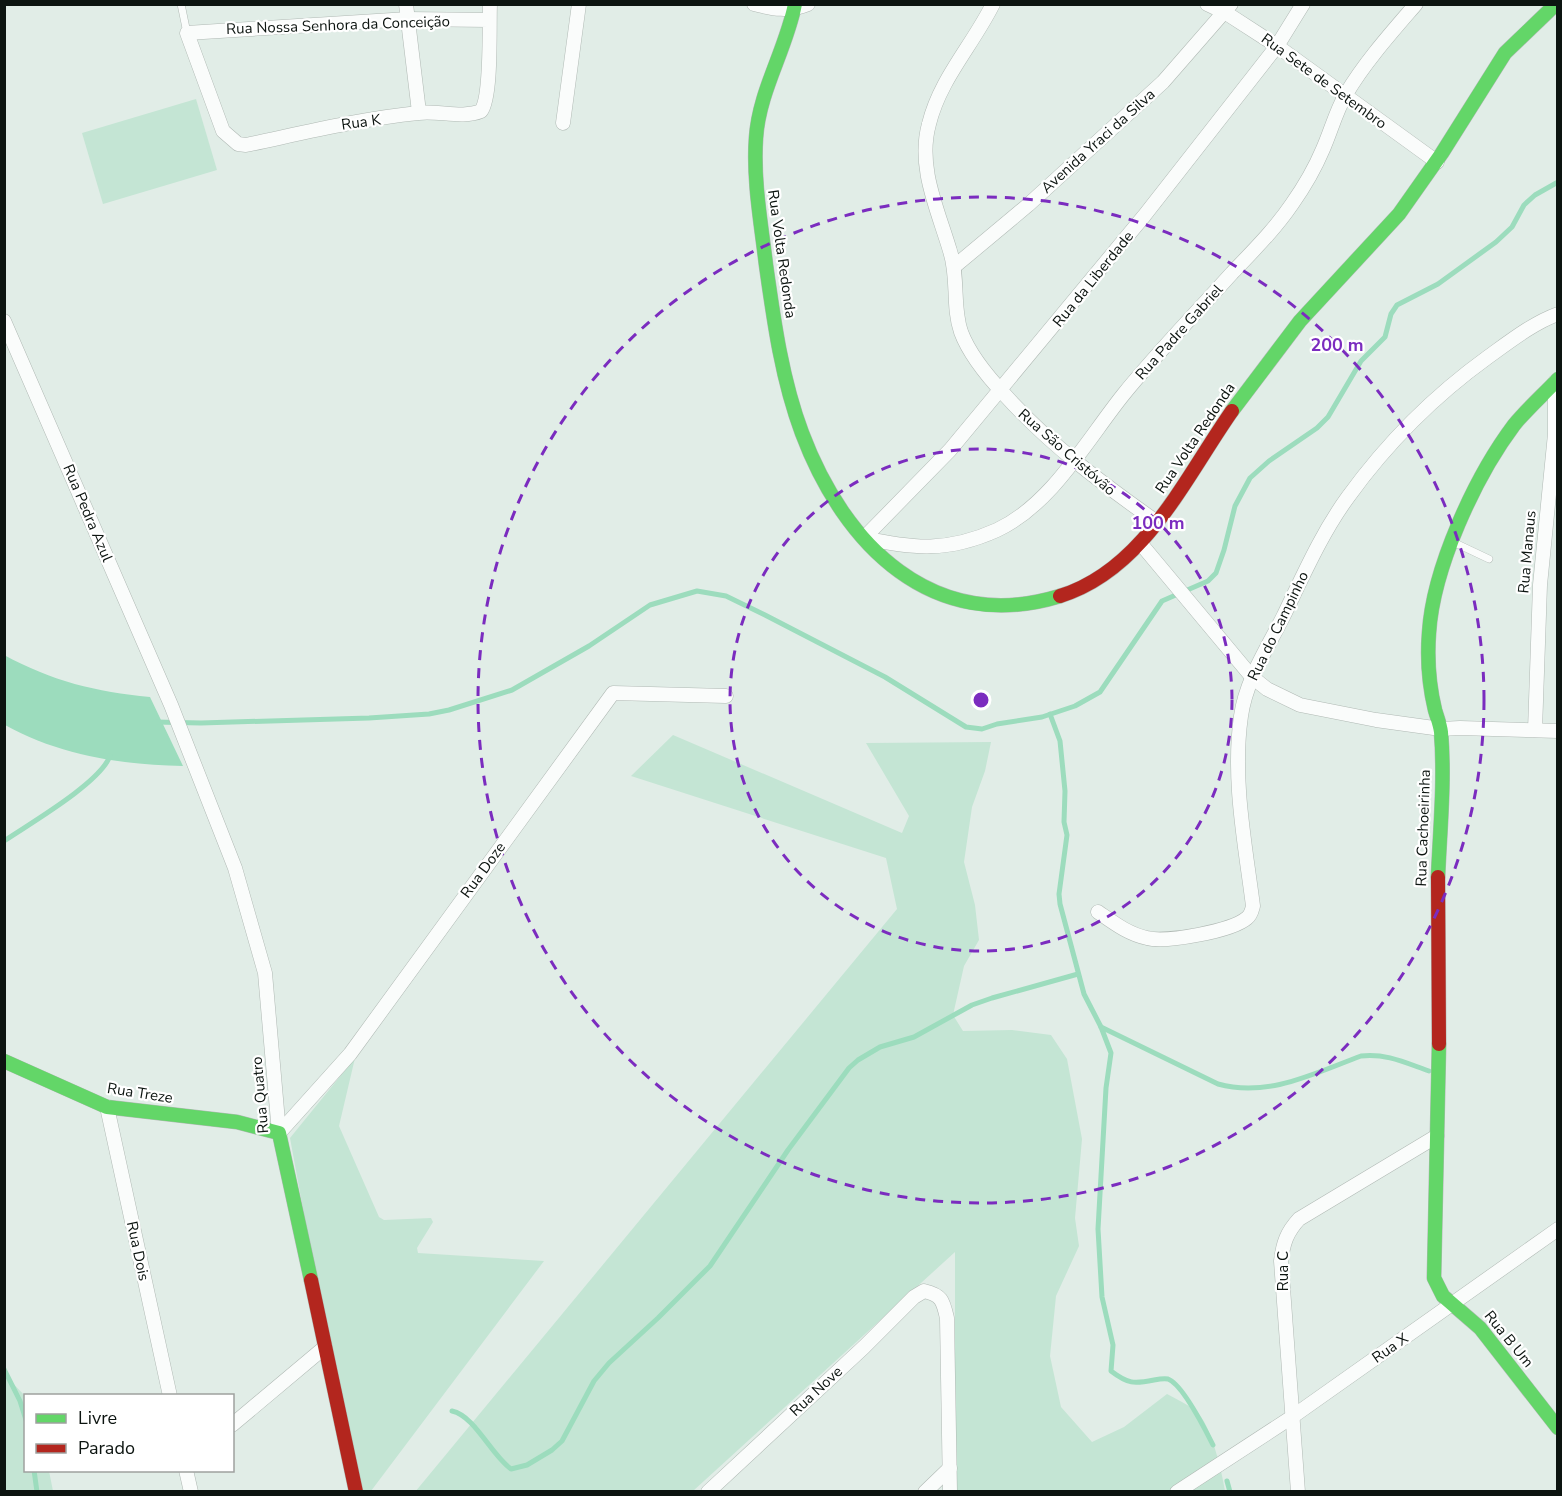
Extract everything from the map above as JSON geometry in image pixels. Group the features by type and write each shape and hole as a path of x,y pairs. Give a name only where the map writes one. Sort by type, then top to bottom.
{"street":[{"path":"406,4 419,112"},
{"path":"489,20 490,4"},
{"path":"563,123 579,4"},
{"path":"754,4 776,9 799,6"},
{"name":"Rua São Cristóvão","path":"993,4 942,89 933,108 925,140 927,173 955,266 957,316 961,331 979,364 1000,390 1046,438 1110,490 1158,523"},
{"name":"Rua Sete de Setembro","path":"1207,4 1229,9 1437,162"},
{"name":"Rua da Liberdade","path":"864,538 950,450 1137,225 1277,46 1303,4"},
{"name":"Rua Padre Gabriel","path":"864,538 924,548 952,545 999,529 1041,498 1124,394 1267,236 1291,206 1311,174 1345,95 1372,57 1416,4"},
{"name":"Rua Volta Redonda","path":"799,6 764,93 755,143 755,176 770,303 799,426 812,461 843,515 881,558 902,575 928,591 968,604 991,606 1022,605 1051,600 1075,592 1109,572 1141,544 1158,523 1224,421 1278,347 1313,306 1381,236 1437,162 1508,48 1556,4"},
{"name":"Avenida Yraci da Silva","path":"955,266 1029,205 1163,82 1229,9"},
{"name":"Rua Nossa Senhora da Conceição","path":"187,33 408,20 489,20"},
{"name":"Rua K","path":"187,33 223,131 237,144 246,145 324,128 419,112 477,113 484,107 487,97 489,20"},
{"name":"Rua do Campinho","path":"1098,912 1126,932 1149,939 1193,937 1241,922 1249,916 1253,906 1237,780 1241,715 1252,677 1312,557 1347,498 1377,460 1426,407 1452,384 1509,342 1557,314"},
{"name":"Rua Pedra Azul","path":"4,321 171,705"},
{"name":"Rua Cachoeirinha","path":"1451,1306 1443,1298 1434,1278 1439,1058 1438,864 1442,756 1441,729 1435,709 1428,660 1429,630 1439,578 1480,479 1515,424 1556,380"},
{"name":"Rua Manaus","path":"1535,730 1540,585 1555,434 1556,380"},
{"path":"1141,544 1252,677 1283,698 1300,705 1376,720 1441,729 1557,731"},
{"name":"Rua Doze","path":"279,1132 350,1054 613,693 726,696"},
{"name":"Rua Quatro","path":"171,705 235,868 266,973 279,1132 356,1491"},
{"name":"Rua Treze","path":"4,1062 107,1107 237,1122 279,1132"},
{"name":"Rua Dois","path":"107,1107 170,1394"},
{"name":"Rua C","path":"1298,1491 1281,1261 1283,1244 1288,1231 1299,1219 1437,1136"},
{"name":"Rua X","path":"1177,1491 1292,1417 1557,1229"},
{"name":"Rua Nove","path":"708,1491 864,1347 914,1296 924,1292 935,1294 943,1302 947,1318 950,1468"},
{"name":"Rua B Um","path":"1451,1306 1474,1320 1557,1428"},
{"path":"234,1423 325,1347"},
{"path":"926,1491 950,1468"},
{"path":"950,1468 950,1491"},
{"path":"186,1472 191,1491"}],"lane":[{"path":"181,4 187,33"},
{"path":"1452,542 1489,559"}],"shaded area":[{"path":"196,99 217,170 103,204 82,133"},
{"path":"4,655 39,672 75,684 150,697 183,766 114,760 69,751 5,725"},
{"path":"673,735 902,833 909,816 866,743 991,742 985,771 972,807 964,862 975,905 979,940 964,966 953,1015 963,1031 1012,1030 1051,1035 1067,1059 1082,1139 1075,1218 1079,1246 1056,1296 1050,1356 1061,1407 1092,1442 1124,1427 1167,1394 1193,1408 1201,1417 1215,1449 1225,1491 955,1491 955,1252 693,1491 415,1492 897,909 886,858 631,776"},
{"path":"355,1058 339,1126 379,1217 384,1220 431,1218 433,1222 417,1248 418,1253 544,1261 371,1491 361,1491 310,1247 290,1138"},
{"path":"4,1374 24,1395 24,1472 49,1472 53,1491 5,1491"}],"waterway":[{"path":"155,722 201,723 369,718 429,714 449,710 512,690 589,646 650,605 697,591 726,596 765,615 885,677 966,727 982,729 997,724 1042,717 1075,706 1100,692 1162,601 1208,581 1216,573 1235,506 1250,478 1269,461 1317,428 1328,417 1361,361 1385,337 1391,314 1397,305 1438,284 1496,242 1512,227 1524,205 1535,195 1558,182"},
{"path":"1050,714 1060,741 1065,791 1064,822 1067,835 1059,894 1060,904 1084,994 1111,1053 1106,1088 1098,1229 1102,1297 1113,1345 1111,1371 1131,1382 1168,1379 1174,1383 1193,1409 1213,1445"},
{"path":"4,841 79,790 104,767 110,756"},
{"path":"452,1411 468,1420 511,1469 527,1465 552,1450 562,1441 594,1381 609,1363 710,1266 788,1150 849,1068 880,1047 914,1037 972,1005 1078,974"},
{"path":"1101,1027 1218,1084 1237,1088 1255,1088 1291,1082 1361,1056 1370,1055 1387,1057 1429,1071"},
{"path":"4,1369 24,1414"},
{"path":"34,1472 37,1492"},
{"path":"1227,1481 1230,1492"}],"traffic: fast":[{"path":"795,4 758,121 756,170 766,265 784,372 802,433 820,474 842,511 869,544 899,571 934,591 972,603 1014,605 1060,596"},
{"path":"1232,411 1300,321 1399,214 1442,153 1505,53 1556,4"},
{"path":"1438,877 1442,750 1441,729 1431,691 1428,652 1432,608 1438,580 1458,524 1499,446 1524,413 1558,379"},
{"path":"1439,1044 1434,1278 1443,1296 1480,1328 1558,1428"},
{"path":"4,1061 107,1107 237,1122 279,1133 311,1280"}],"traffic: jam":[{"path":"1060,596 1090,583 1116,566 1139,544 1179,492 1232,411"},
{"path":"1438,877 1439,1044"},
{"path":"311,1280 356,1492"}]}
